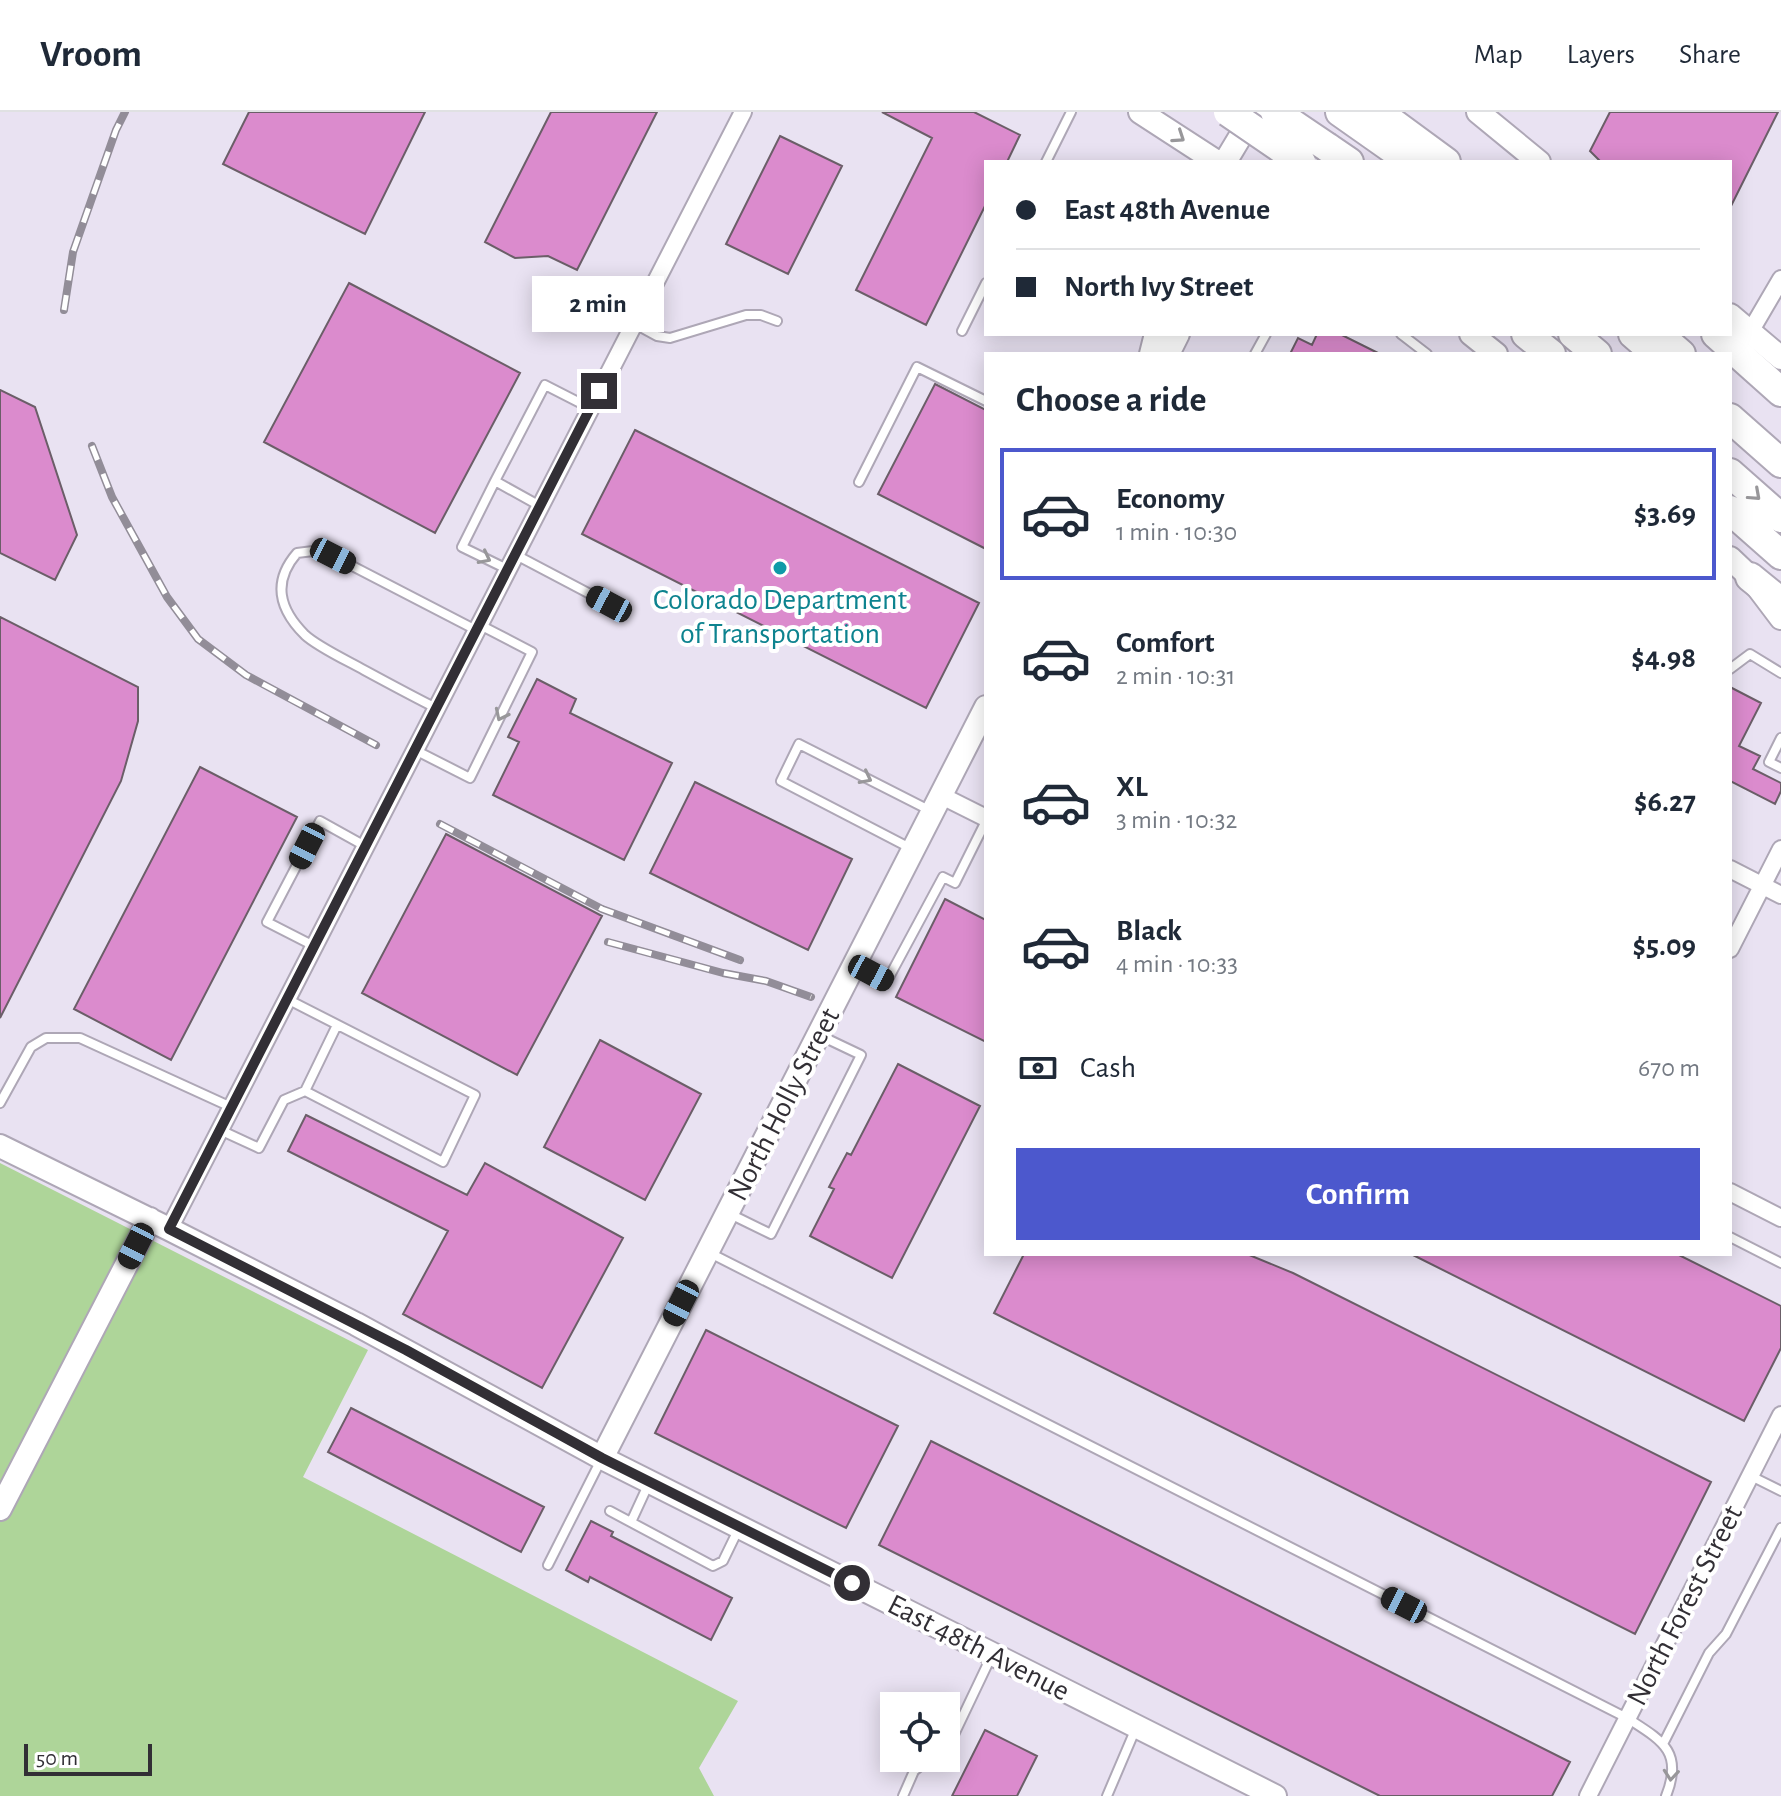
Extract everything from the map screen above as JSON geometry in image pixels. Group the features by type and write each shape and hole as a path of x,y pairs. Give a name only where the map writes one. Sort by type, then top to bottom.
{"highway":[{"path":"1228,112 1298,160"},
{"path":"1275,112 1338,154"},
{"path":"1377,112 1433,160"},
{"path":"1377,112 1443,160"},
{"path":"1343,114 1408,160"},
{"path":"1528,336 1548,352"},
{"path":"1575,336 1595,352"},
{"path":"1635,336 1654,352"},
{"path":"1660,336 1679,352"},
{"path":"1718,336 1781,392"},
{"path":"1732,398 1781,440"},
{"path":"1732,420 1781,463"},
{"path":"1732,475 1781,518"},
{"path":"1732,504 1781,543"},
{"path":"1732,512 1781,555"},
{"path":"1740,568 1781,602"}],"street":[{"path":"0,1509 159,1224 220,1129 743,112"},
{"path":"1140,112 1214,160"},
{"path":"1226,160 1255,112"},
{"path":"1478,112 1537,160"},
{"path":"1750,332 1781,279"},
{"path":"1732,317 1781,358"},
{"path":"1474,336 1494,352"},
{"path":"1740,568 1781,618"},
{"name":"North Holly Street","path":"602,1458 984,711"},
{"path":"936,803 984,818"},
{"path":"1732,945 1781,849"},
{"path":"1732,870 1781,895"},
{"name":"East 48th Avenue","path":"0,1146 406,1350 602,1458 1275,1796"},
{"path":"1732,1193 1781,1218"},
{"name":"North Forest Street","path":"1588,1796 1781,1415"}],"lane":[{"path":"1047,160 1071,112"},
{"path":"962,331 984,287"},
{"path":"634,324 657,336 670,338 746,315 761,315 777,321"},
{"path":"1404,336 1424,352"},
{"path":"859,482 917,367 984,400"},
{"path":"590,408 545,385 462,547 511,562 609,604"},
{"path":"495,481 540,506"},
{"path":"415,750 470,778 532,652 333,556 313,551 297,553 286,565 280,587 286,610 306,636 436,708"},
{"path":"1732,668 1750,654 1781,673"},
{"path":"1781,738 1769,762 1781,768"},
{"path":"913,849 781,781 799,744 936,803"},
{"path":"314,946 267,922 320,821 365,846"},
{"path":"855,964 887,981 943,877 955,883 984,823"},
{"path":"287,999 475,1095 443,1162 305,1091"},
{"path":"220,1129 259,1148 284,1100 305,1091 337,1025"},
{"path":"727,1212 771,1234 861,1055 819,1034"},
{"path":"0,1103 31,1047 46,1038 80,1038 231,1107"},
{"path":"1732,1238 1781,1263"},
{"path":"708,1251 1627,1718 1660,1740 1672,1758 1672,1780 1666,1796"},
{"path":"548,1565 602,1458"},
{"path":"1750,1476 1781,1491"},
{"path":"631,1522 650,1482"},
{"path":"610,1511 713,1566 723,1561 739,1527"},
{"path":"1663,1744 1709,1653 1726,1634 1781,1528"},
{"path":"960,1722 992,1654"},
{"path":"1107,1796 1136,1727"},
{"path":"903,1796 914,1772"}],"green space":[{"path":"0,1163 368,1350 303,1477 738,1701 699,1768 714,1796 0,1796"}],"building":[{"path":"249,112 425,112 365,234 223,164"},
{"path":"551,112 657,112 577,270 548,256 515,258 485,242"},
{"path":"882,112 974,112 1020,135 1008,160 984,160 984,208 926,325 856,290 932,138"},
{"path":"1610,112 1778,112 1732,204 1732,160 1599,160 1590,151"},
{"path":"780,136 842,166 788,274 726,244"},
{"path":"349,283 520,373 435,533 264,442"},
{"path":"1316,336 1344,336 1376,352 1291,352 1298,338 1312,345"},
{"path":"935,384 984,409 984,548 878,494"},
{"path":"0,390 35,407 77,535 55,580 0,553"},
{"name":"Colorado Department of Transportation","path":"635,430 979,603 926,708 582,534"},
{"path":"0,617 138,687 138,721 121,781 0,1018"},
{"path":"537,679 576,699 570,713 672,763 624,860 493,795 519,742 508,737"},
{"path":"1732,688 1761,703 1739,746 1760,756 1753,769 1781,783 1775,804 1732,782"},
{"path":"200,767 297,817 171,1060 74,1009"},
{"path":"695,782 852,859 808,950 650,873"},
{"path":"446,834 602,916 517,1075 362,993"},
{"path":"945,899 984,919 984,1041 896,997"},
{"path":"600,1040 701,1094 645,1200 544,1147"},
{"path":"898,1064 980,1106 892,1278 810,1236 834,1189 829,1187 847,1153 851,1155"},
{"path":"306,1115 467,1195 485,1163 623,1238 542,1388 403,1314 448,1231 288,1151"},
{"path":"1023,1256 1252,1256 1293,1273 1711,1482 1635,1634 994,1313"},
{"path":"1415,1256 1681,1256 1781,1306 1781,1348 1744,1421"},
{"path":"706,1330 898,1426 846,1528 655,1433"},
{"path":"351,1408 544,1507 521,1552 328,1452"},
{"path":"931,1441 1570,1762 1552,1796 1380,1796 879,1545"},
{"path":"591,1521 613,1532 611,1536 732,1598 711,1640 590,1577 588,1582 566,1570"},
{"path":"985,1730 1037,1756 1017,1796 952,1796"}],"railway":[{"path":"64,310 73,252 125,112"},
{"path":"92,446 112,497 167,597 198,639 246,675 376,745"},
{"path":"440,824 602,909 740,960"},
{"path":"608,942 723,973 766,981 811,997"}],"place":[{"name":"Colorado Department of Transportation","path":"780,568"}],"route":[{"path":"599,391 169,1229 406,1350 602,1458 852,1583"}]}
